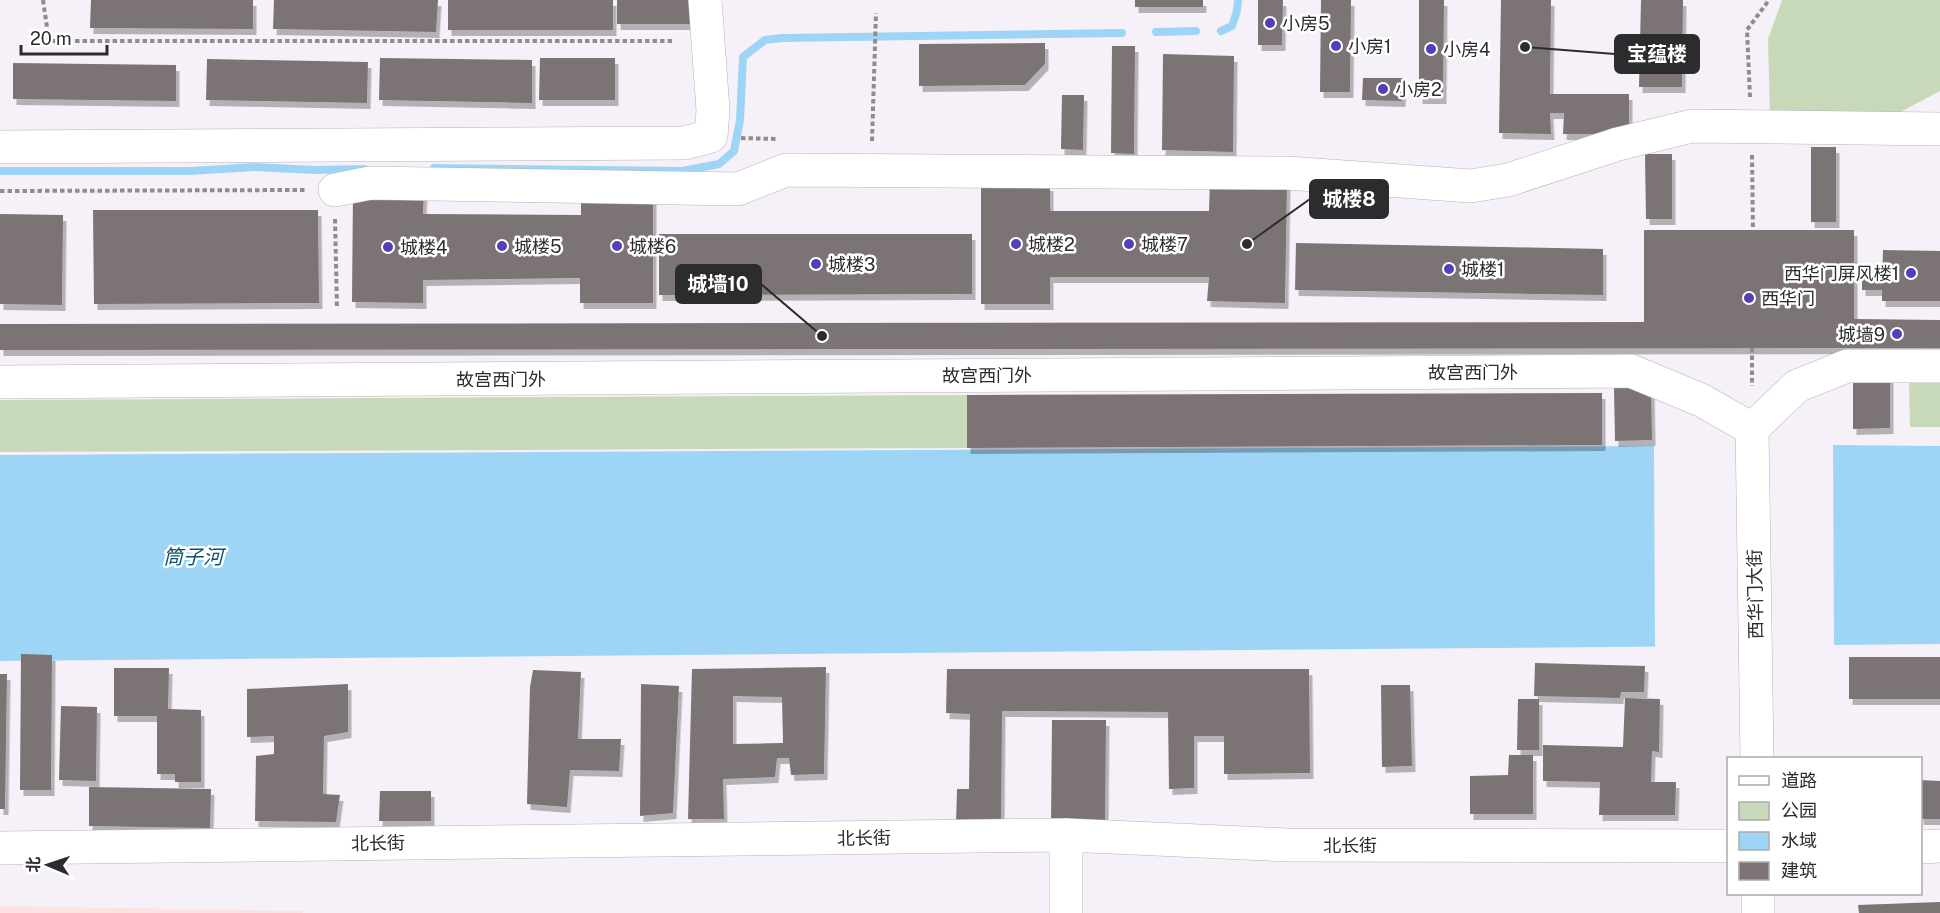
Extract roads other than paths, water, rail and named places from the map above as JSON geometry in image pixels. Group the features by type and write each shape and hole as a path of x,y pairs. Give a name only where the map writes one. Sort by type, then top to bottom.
{"street":[{"path":"0,147 698,141 711,136 712,110 705,0"},
{"path":"1885,128 1940,106"},
{"path":"335,190 370,183 738,189 786,170 1287,173 1471,186 1508,180 1618,144 1692,126 1940,129"},
{"path":"1752,429 1797,386 1848,366 1940,366"},
{"name":"故宫西门外","path":"0,382 1631,371 1701,400 1752,429"},
{"name":"西华门大街","path":"1752,429 1757,757"},
{"path":"1066,835 1066,913"},
{"name":"北长街","path":"0,848 1066,835 1288,845 1727,846"},
{"path":"1922,847 1940,846"},
{"path":"1758,895 1758,913"}],"water":[{"name":"筒子河","path":"1940,446 1940,644 0,661 0,455"}],"waterway":[{"path":"1221,31 1232,26 1238,0"},
{"path":"1156,32 1196,31"},
{"path":"434,168 682,171 719,164 734,151 740,120 743,57 765,40 1122,33"},
{"path":"0,171 190,171 255,167 314,170 364,169"}],"place":[{"name":"小房5","path":"1270,23"},
{"name":"小房1","path":"1336,46"},
{"name":"宝蕴楼","path":"1525,47"},
{"name":"小房4","path":"1431,49"},
{"name":"小房2","path":"1383,89"},
{"name":"城楼2","path":"1016,244"},
{"name":"城楼7","path":"1129,244"},
{"name":"城楼8","path":"1247,244"},
{"name":"城楼5","path":"502,246"},
{"name":"城楼6","path":"617,246"},
{"name":"城楼4","path":"388,247"},
{"name":"城楼3","path":"816,264"},
{"name":"城楼1","path":"1449,269"},
{"name":"西华门屏风楼1","path":"1911,273"},
{"name":"西华门","path":"1749,298"},
{"name":"城墙9","path":"1897,334"},
{"name":"城墙10","path":"822,336"}]}
